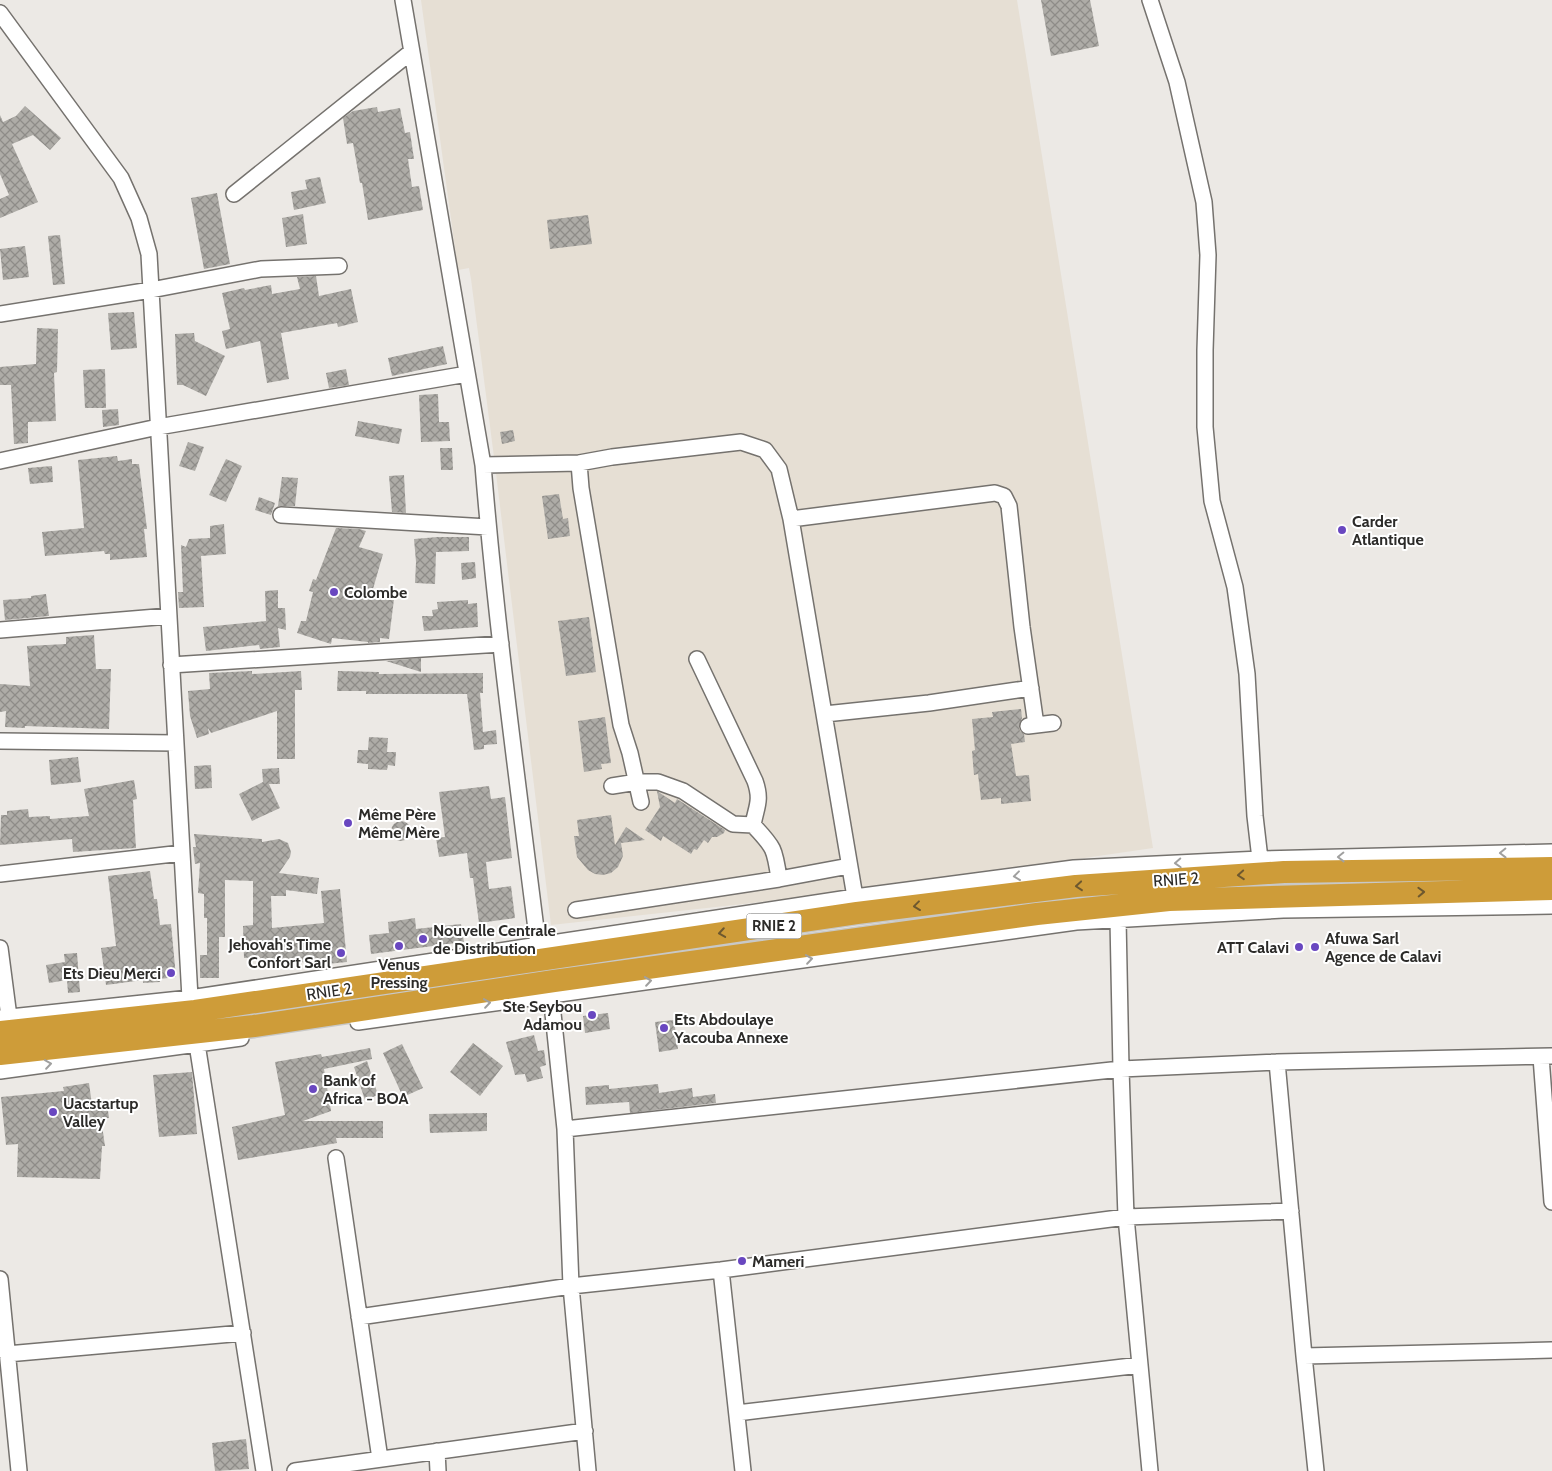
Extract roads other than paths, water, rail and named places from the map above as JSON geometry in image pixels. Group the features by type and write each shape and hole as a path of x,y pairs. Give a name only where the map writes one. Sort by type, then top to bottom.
{"highway":[{"name":"RNIE 2","path":"3,1022 195,1011 847,914 1076,886 1284,872 1552,868"},
{"name":"RNIE 2","path":"0,1054 254,1026 1036,914 1168,900 1552,889"}],"street":[{"path":"403,0 483,465 501,644 538,945"},
{"path":"1150,0 1177,82 1204,202 1208,255 1205,427 1212,501 1235,587 1247,674 1255,816 1260,859"},
{"path":"0,13 121,178 139,218 149,254 190,998"},
{"path":"234,194 412,52"},
{"path":"0,314 151,290 261,269 338,266"},
{"path":"0,461 158,427 466,374"},
{"path":"483,465 578,463 612,457 741,442 765,450 779,469 791,519 855,897"},
{"path":"578,463 621,725 641,802"},
{"path":"791,519 995,493 1004,496 1009,506 1031,688 1032,726 1053,724"},
{"path":"281,515 488,527"},
{"path":"0,630 169,616"},
{"path":"171,664 501,644"},
{"path":"697,659 756,781 759,801 753,826"},
{"path":"825,714 929,703 1031,688"},
{"path":"0,741 176,743"},
{"path":"612,786 637,782 658,782 683,791 733,824 753,826 770,843 776,855 779,879"},
{"path":"0,948 3,1022 190,998 855,897 1074,868 1260,859 1552,852"},
{"path":"0,874 182,853"},
{"path":"576,910 779,879 849,866"},
{"path":"0,1071 1076,922 1283,910 1552,906"},
{"path":"1118,919 1126,1217 1150,1471"},
{"path":"551,994 564,1130 571,1286 588,1471"},
{"path":"197,1044 264,1471"},
{"path":"564,1130 1121,1068 1277,1062 1547,1056 1552,1202"},
{"path":"1277,1062 1316,1471"},
{"path":"336,1158 380,1459"},
{"path":"359,1318 571,1286 721,1270 1126,1217 1291,1211"},
{"path":"721,1270 743,1471"},
{"path":"0,1279 19,1471"},
{"path":"7,1354 243,1333"},
{"path":"1304,1356 1552,1350"},
{"path":"737,1413 1140,1365"},
{"path":"295,1471 585,1431"},
{"path":"437,1452 438,1471"}],"place":[{"name":"Carder Atlantique","path":"1342,530"},
{"name":"Colombe","path":"334,592"},
{"name":"Même Père Même Mère","path":"348,823"},
{"name":"Nouvelle Centrale de Distribution","path":"423,939"},
{"name":"Venus Pressing","path":"399,946"},
{"name":"ATT Calavi","path":"1299,947"},
{"name":"Afuwa Sarl Agence de Calavi","path":"1315,947"},
{"name":"Jehovah's Time Confort Sarl","path":"341,953"},
{"name":"Ets Dieu Merci","path":"171,973"},
{"name":"Ste Seybou Adamou","path":"592,1015"},
{"name":"Ets Abdoulaye Yacouba Annexe","path":"664,1028"},
{"name":"Bank of Africa - BOA","path":"313,1089"},
{"name":"Uacstartup Valley","path":"53,1112"},
{"name":"Mameri","path":"742,1261"}]}
